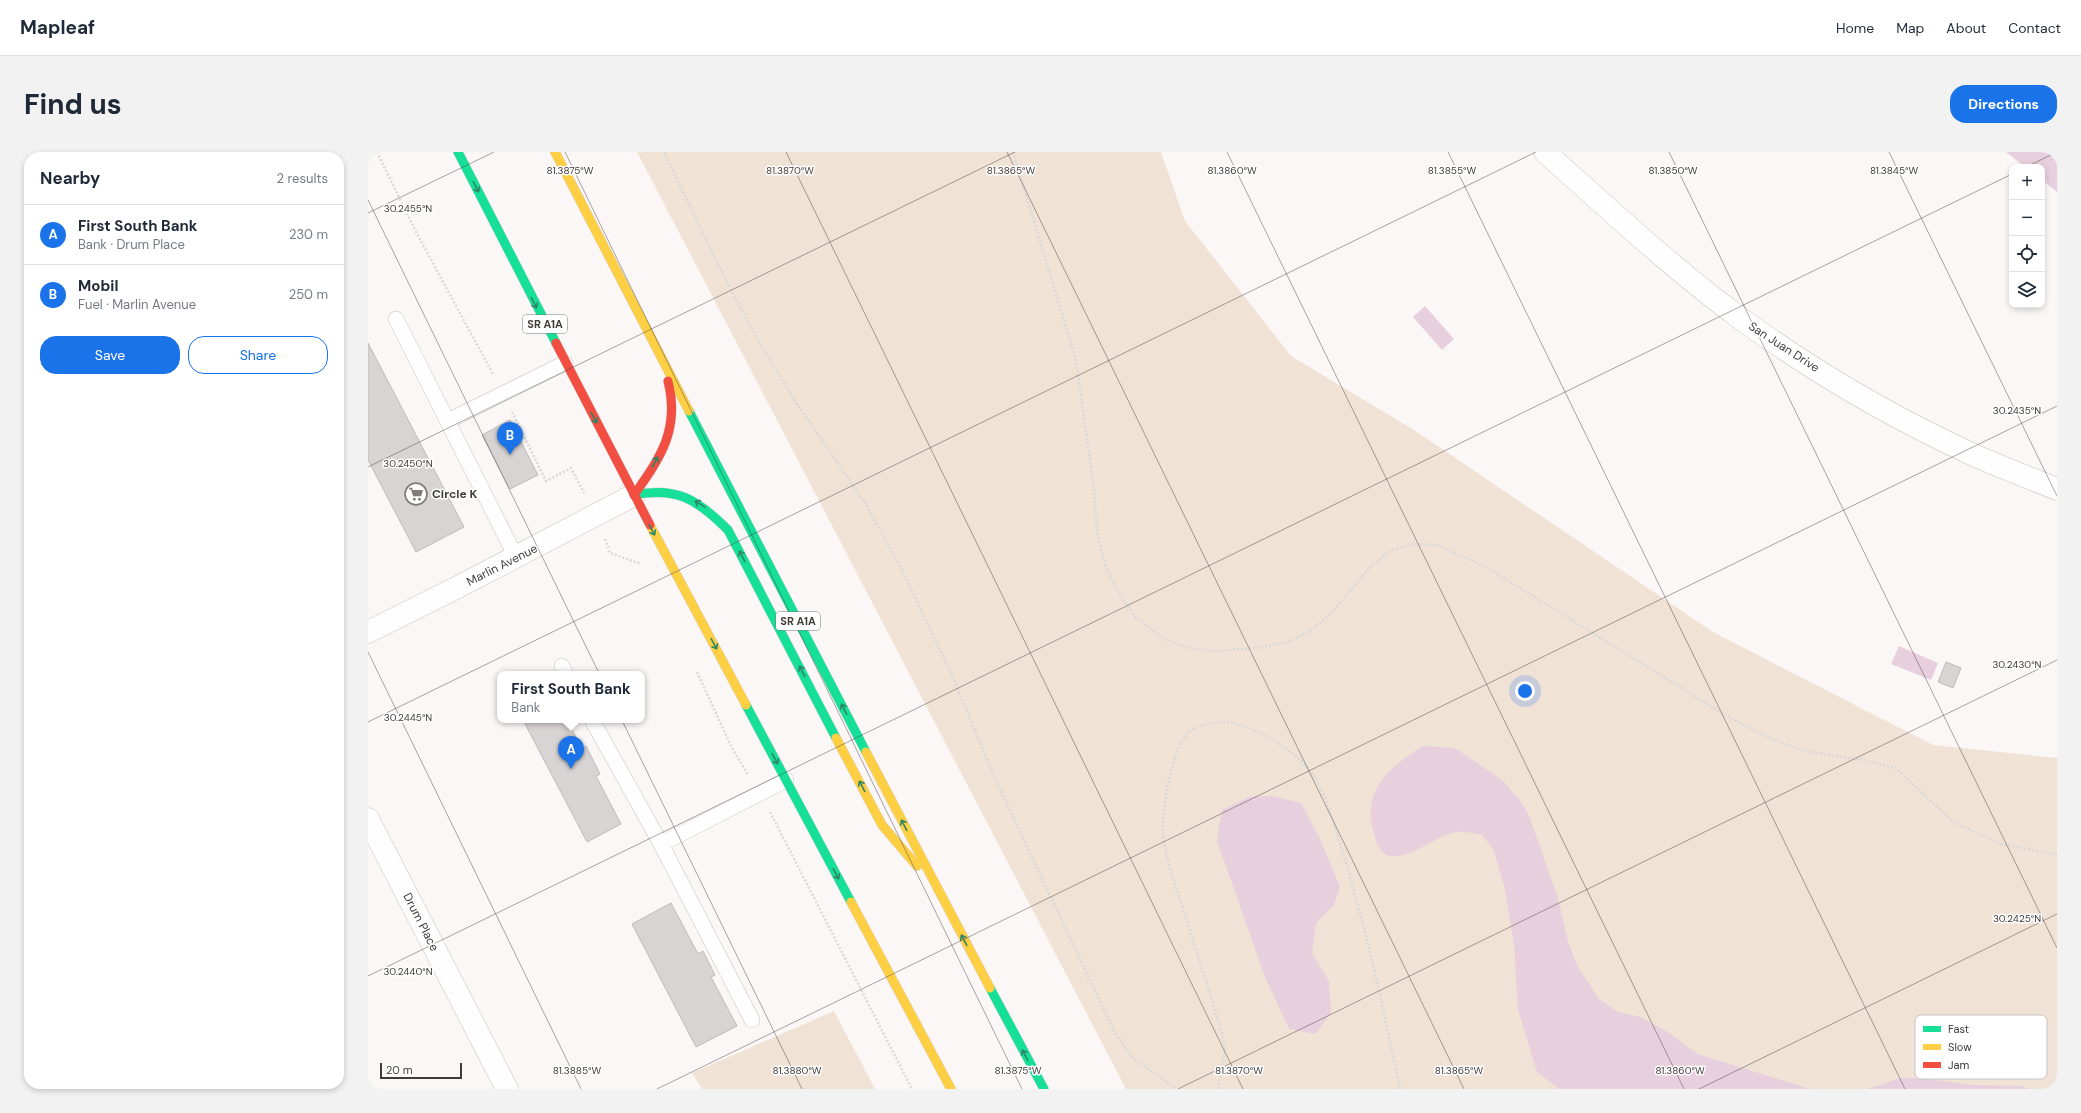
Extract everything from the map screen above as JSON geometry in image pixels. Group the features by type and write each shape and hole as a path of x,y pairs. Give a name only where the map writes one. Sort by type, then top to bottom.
{"main road":[{"name":"SR A1A","path":"458,152 634,495 950,1089"},
{"name":"SR A1A","path":"555,152 935,884 1044,1089"},
{"path":"634,495 663,448 672,420 672,402 664,362"},
{"path":"634,495 647,491 669,491 698,502 728,530 882,825 895,843 935,884"}],"street":[{"name":"San Juan Drive","path":"1546,152 1683,274 1744,321 1838,383 1916,427 1963,450 2057,489"},
{"name":"Marlin Avenue","path":"368,632 596,516 634,495"},
{"name":"Drum Place","path":"368,818 507,1089"}],"lane":[{"path":"396,319 516,557"},
{"path":"448,420 565,363"},
{"path":"594,723 661,844 752,1020"},
{"path":"661,844 786,780"}],"path":[{"path":"377,152 416,232 503,394 546,481 571,468 596,516 610,553 645,565"},
{"path":"664,152 723,275 758,340 797,404 864,503 901,568 951,673 996,781 1115,1033 1133,1058 1177,1089"},
{"path":"1013,152 1076,360 1094,489 1097,532 1106,567 1120,595 1135,617 1162,637 1185,647 1215,650 1259,648 1291,641 1313,629 1333,611 1372,566 1390,552 1412,544 1437,545 1486,567 1725,715 1765,736 1804,751 1896,768 1954,822 2001,844 2057,855"},
{"path":"696,668 730,746 779,828 912,1089"},
{"path":"1218,1089 1225,1051 1223,1036 1166,856 1162,820 1174,760 1181,742 1188,733 1200,727 1213,723 1225,722 1252,730 1285,749 1307,767 1319,786 1331,815 1358,904 1400,1089"}],"shaded area":[{"path":"637,152 1161,152 1185,221 1291,356 1414,430 1713,632 1933,745 2057,758 2057,1089 1126,1089"},
{"path":"2006,152 2057,152 2057,192 2045,182 2045,164 2021,164"},
{"path":"1425,306 1454,339 1442,350 1413,317"},
{"path":"1899,646 1938,663 1931,680 1891,664"},
{"path":"1422,746 1455,748 1502,780 1519,799 1528,813 1558,898 1568,942 1578,967 1599,999 1618,1012 1640,1017 1666,1031 1698,1054 1810,1089 1559,1089 1537,1072 1518,1010 1514,944 1504,885 1493,849 1482,835 1458,832 1448,834 1412,852 1400,856 1390,856 1381,850 1375,838 1371,814 1372,800 1376,790 1388,773"},
{"path":"1272,796 1301,803 1320,839 1340,887 1334,905 1316,923 1312,953 1329,981 1331,1013 1316,1034 1289,1029 1265,977 1217,841 1222,810 1249,797"},
{"path":"834,1011 875,1089 702,1089 692,1073"},
{"path":"1900,1078 1915,1078 1973,1085 2023,1086 2028,1089 1868,1089"}],"building":[{"path":"368,343 464,527 416,552 368,460"},
{"path":"510,420 538,475 510,489 482,435"},
{"path":"1946,662 1961,668 1953,688 1938,682"},
{"path":"525,723 569,723 582,749 586,746 600,774 596,776 621,824 587,842"},
{"path":"671,903 698,954 703,951 715,975 711,977 737,1026 696,1047 632,924"}],"traffic: fast":[{"path":"458,152 556,343"},
{"path":"689,411 866,752"},
{"path":"634,495 663,492 686,498 707,511 728,530 836,738"},
{"path":"746,705 851,902"},
{"path":"990,988 1044,1089"}],"traffic: slow":[{"path":"555,152 689,411"},
{"path":"650,525 746,705"},
{"path":"836,738 882,825 917,866"},
{"path":"866,752 990,988"},
{"path":"851,902 951,1089"}],"traffic: jam":[{"path":"556,343 650,525"},
{"path":"634,495 660,455 666,442 672,414 668,381"}],"place":[{"name":"Mobil","path":"510,455"},
{"name":"Circle K","path":"416,494"},
{"name":"First South Bank","path":"571,769"}]}
